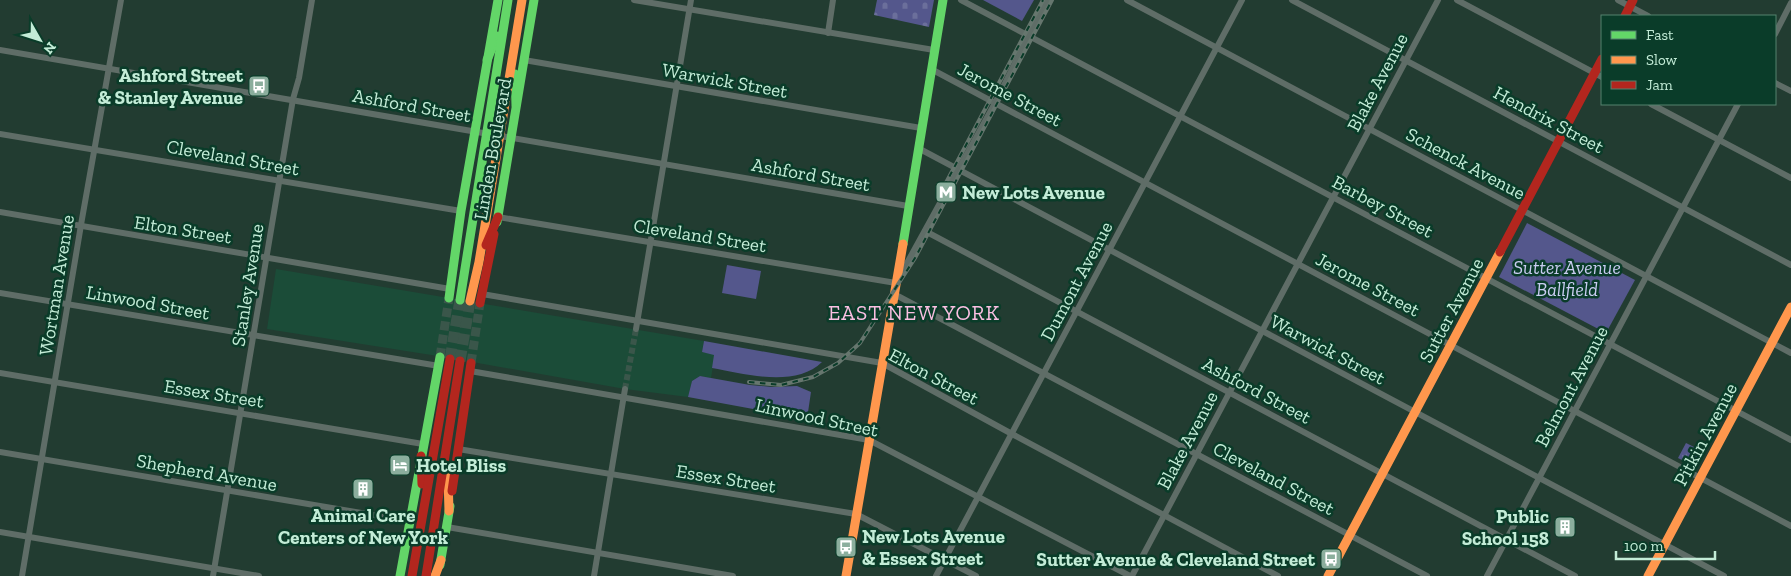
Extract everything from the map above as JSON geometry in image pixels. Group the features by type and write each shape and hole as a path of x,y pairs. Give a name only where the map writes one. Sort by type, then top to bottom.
{"main road":[{"name":"Linden Boulevard","path":"450,293 461,211 498,0"},
{"name":"Linden Boulevard","path":"460,300 508,0"},
{"name":"Linden Boulevard","path":"470,301 479,262 522,0"},
{"name":"Linden Boulevard","path":"481,298 498,217 534,0"},
{"path":"846,576 942,0"},
{"path":"1625,15 1631,3"},
{"path":"488,60 506,13"},
{"path":"514,49 516,105"},
{"name":"Sutter Avenue","path":"1328,576 1558,142 1598,75"},
{"path":"479,262 498,217"},
{"name":"Pitkin Avenue","path":"1648,576 1791,308"},
{"path":"400,576 423,444 443,361"},
{"path":"412,576 424,506 443,361"},
{"path":"426,576 460,361"},
{"path":"438,576 447,528 470,367"},
{"path":"446,453 449,510"},
{"path":"421,456 424,506"},
{"path":"406,576 416,550"},
{"path":"435,576 441,560"}],"street":[{"name":"Wortman Avenue","path":"22,576 80,227 121,0"},
{"name":"Stanley Avenue","path":"213,576 279,180 312,0"},
{"path":"634,0 934,50"},
{"path":"636,329 691,0"},
{"path":"828,33 833,0"},
{"name":"Barbey Street","path":"962,0 1791,440"},
{"path":"896,283 995,103 1047,0"},
{"name":"Schenck Avenue","path":"1127,0 1791,353"},
{"name":"Dumont Avenue","path":"936,576 1242,0"},
{"name":"Hendrix Street","path":"1292,0 1791,265"},
{"name":"Blake Avenue","path":"1131,576 1438,0"},
{"path":"1457,0 1598,75"},
{"path":"1618,0 1631,3 1647,15"},
{"path":"1776,32 1791,3 1786,0"},
{"name":"Ashford Street","path":"0,50 908,206"},
{"name":"Warwick Street","path":"524,60 921,128"},
{"name":"Jerome Street","path":"931,69 1791,526"},
{"path":"1776,84 1791,91"},
{"path":"1653,105 1791,178"},
{"name":"Belmont Avenue","path":"1487,576 1737,105"},
{"name":"Cleveland Street","path":"0,134 461,211"},
{"name":"Warwick Street","path":"918,148 1724,576"},
{"name":"Elton Street","path":"0,212 266,258 450,293"},
{"name":"Cleveland Street","path":"498,217 896,283"},
{"name":"Ashford Street","path":"925,231 1575,576"},
{"name":"Linwood Street","path":"0,293 254,335 443,361"},
{"name":"Cleveland Street","path":"894,294 1428,576"},
{"name":"Elton Street","path":"481,298 637,320 882,363 1278,576"},
{"name":"Linwood Street","path":"470,367 624,397 869,440 1131,576"},
{"name":"Essex Street","path":"0,373 423,444"},
{"path":"594,576 625,389"},
{"name":"Essex Street","path":"458,450 856,514 976,576"},
{"name":"Shepherd Avenue","path":"0,452 409,521"},
{"path":"447,528 733,576"},
{"path":"0,532 259,576"}],"shaded area":[{"path":"276,269 704,341 702,352 715,354 711,378 700,376 692,381 688,397 625,389 444,357 267,329"}],"green space":[{"path":"877,0 934,0 929,27 874,15"},
{"path":"983,0 1034,0 1022,21"},
{"name":"Sutter Avenue Ballfield","path":"1527,223 1635,280 1606,333 1499,277"},
{"path":"727,265 761,271 756,299 722,293"},
{"path":"704,341 822,362 811,370 798,375 784,377 754,376 712,368 714,355 702,352"},
{"path":"700,376 750,385 772,387 797,386 811,392 807,419 688,397 692,381"},
{"path":"1686,443 1702,451 1694,466 1678,458"}],"tunnel":[{"path":"440,357 449,298"},
{"path":"450,359 460,300"},
{"path":"460,361 470,301"},
{"path":"471,363 480,303"},
{"path":"625,389 636,329"}],"railway":[{"path":"939,196 1043,0"},
{"path":"749,382 781,385 813,377 838,363 860,343 915,258 1052,0"}],"traffic: fast":[{"path":"449,298 461,211 498,0"},
{"path":"460,300 508,0"},
{"path":"497,222 534,0"},
{"path":"903,244 943,0"},
{"path":"487,60 497,36"},
{"path":"515,74 516,105"},
{"path":"400,576 440,357"},
{"path":"440,565 450,506"}],"traffic: slow":[{"path":"470,301 479,262 522,0"},
{"path":"846,576 903,244"},
{"path":"1328,576 1500,252"},
{"path":"1648,576 1791,307"},
{"path":"448,477 449,511"},
{"path":"435,576 441,560"}],"traffic: jam":[{"path":"1626,15 1633,0"},
{"path":"1500,252 1601,61"},
{"path":"486,245 498,217"},
{"path":"480,303 494,234"},
{"path":"412,576 450,359"},
{"path":"426,576 460,361"},
{"path":"452,491 471,363"},
{"path":"421,456 422,484"}],"place":[{"name":"Ashford Street & Stanley Avenue","path":"259,86"},
{"name":"New Lots Avenue","path":"946,192"},
{"name":"Hotel Bliss","path":"400,465"},
{"name":"Animal Care Centers of New York","path":"363,489"},
{"name":"Public School 158","path":"1565,527"},
{"name":"New Lots Avenue & Essex Street","path":"846,547"},
{"name":"Sutter Avenue & Cleveland Street","path":"1331,559"}],"district":[{"name":"EAST NEW YORK","path":"914,313"}]}
